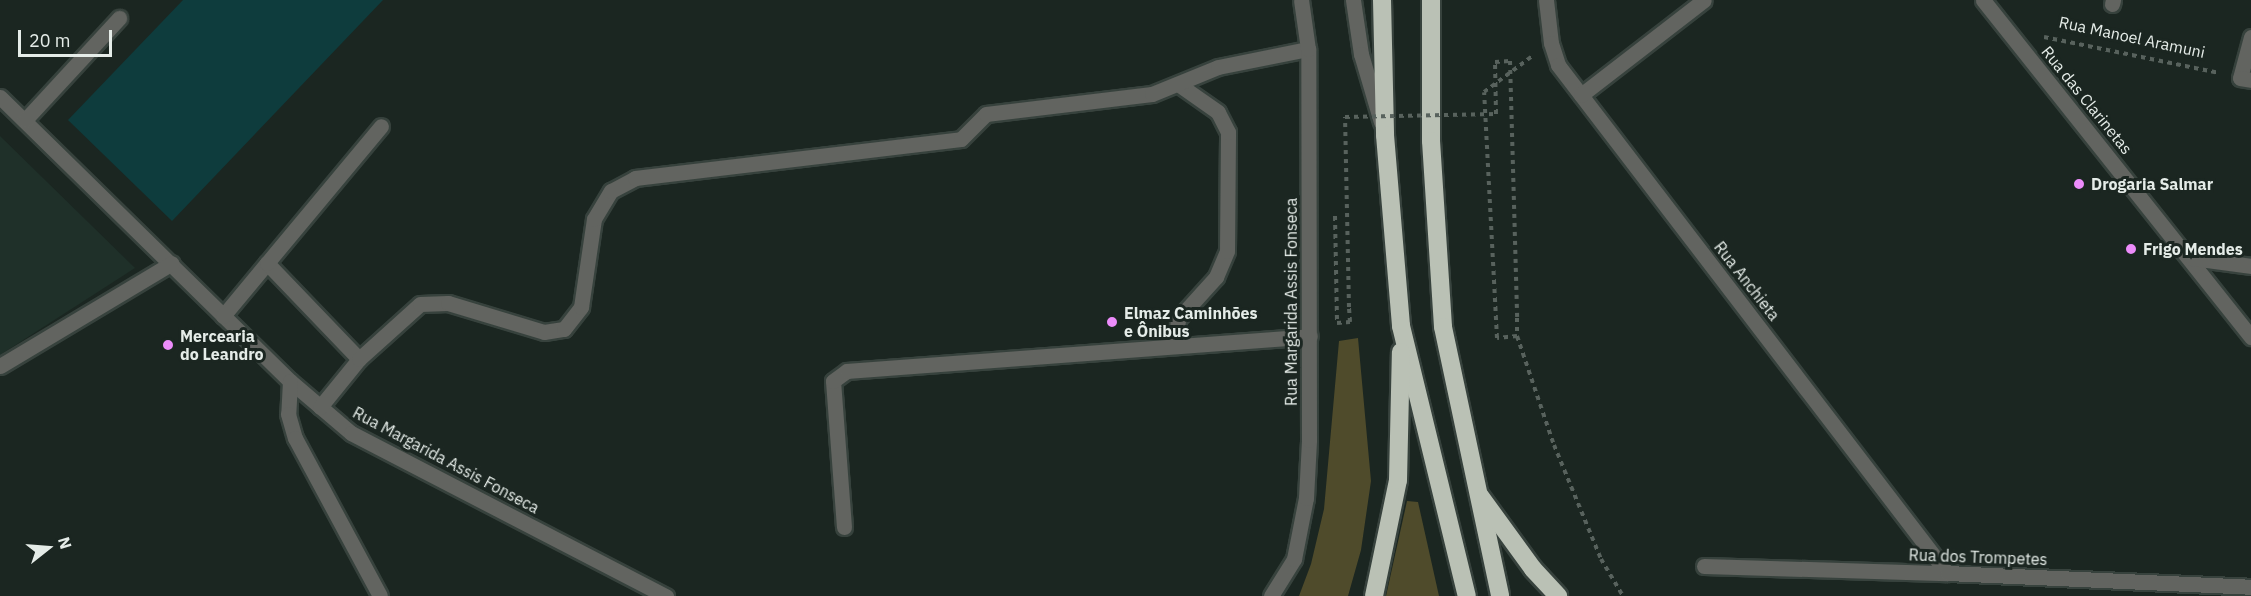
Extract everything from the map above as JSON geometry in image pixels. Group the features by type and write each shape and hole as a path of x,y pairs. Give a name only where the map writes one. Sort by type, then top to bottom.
{"highway":[{"path":"1374,596 1398,480 1401,326 1385,135 1382,0"},
{"path":"1431,0 1431,141 1443,327 1500,596"},
{"path":"1401,326 1467,596"},
{"path":"1476,489 1533,569 1558,596"}],"street":[{"name":"Rua Margarida Assis Fonseca","path":"1271,596 1294,559 1306,498 1310,336 1308,50 1301,0"},
{"path":"1353,0 1361,54 1385,135"},
{"name":"Rua Anchieta","path":"1546,0 1551,43 1558,65 1947,573"},
{"path":"1581,95 1704,0"},
{"name":"Rua das Clarinetas","path":"1983,0 2192,258 2251,337"},
{"path":"25,120 119,18"},
{"path":"2246,79 2251,37"},
{"path":"320,407 359,359 420,304 448,303 544,332 564,329 581,307 594,219 611,191 635,178 960,139 986,114 1152,94 1218,67 1308,50"},
{"path":"1176,346 1178,319 1216,277 1227,251 1228,132 1218,112 1178,84"},
{"name":"Rua Margarida Assis Fonseca","path":"0,97 290,381 351,433 666,596"},
{"path":"223,316 381,126"},
{"path":"2192,258 2251,266"},
{"path":"0,366 172,263"},
{"path":"267,263 359,359"},
{"path":"844,527 833,381 847,371 1310,336"},
{"path":"290,381 288,414 295,438 380,596"},
{"name":"Rua dos Trompetes","path":"1704,566 1947,573 2251,587"}],"path":[{"name":"Rua Manoel Aramuni","path":"2006,29 2246,79"},
{"path":"1518,336 1497,338 1484,92 1551,43"},
{"path":"1349,308 1345,117 1496,114 1495,62 1510,61 1518,336 1554,445 1601,559 1623,596"}],"shaded area":[{"path":"0,136 135,268 0,355"},
{"path":"1358,338 1371,481 1361,550 1348,596 1299,596 1311,564 1324,509 1339,341"},
{"path":"1407,501 1418,502 1439,596 1386,596"}],"building":[{"path":"183,0 383,0 172,221 68,120"}],"place":[{"name":"Drogaria Salmar","path":"2079,184"},
{"name":"Frigo Mendes","path":"2131,249"},
{"name":"Elmaz Caminhões e Ônibus","path":"1112,322"},
{"name":"Mercearia do Leandro","path":"168,345"}]}
